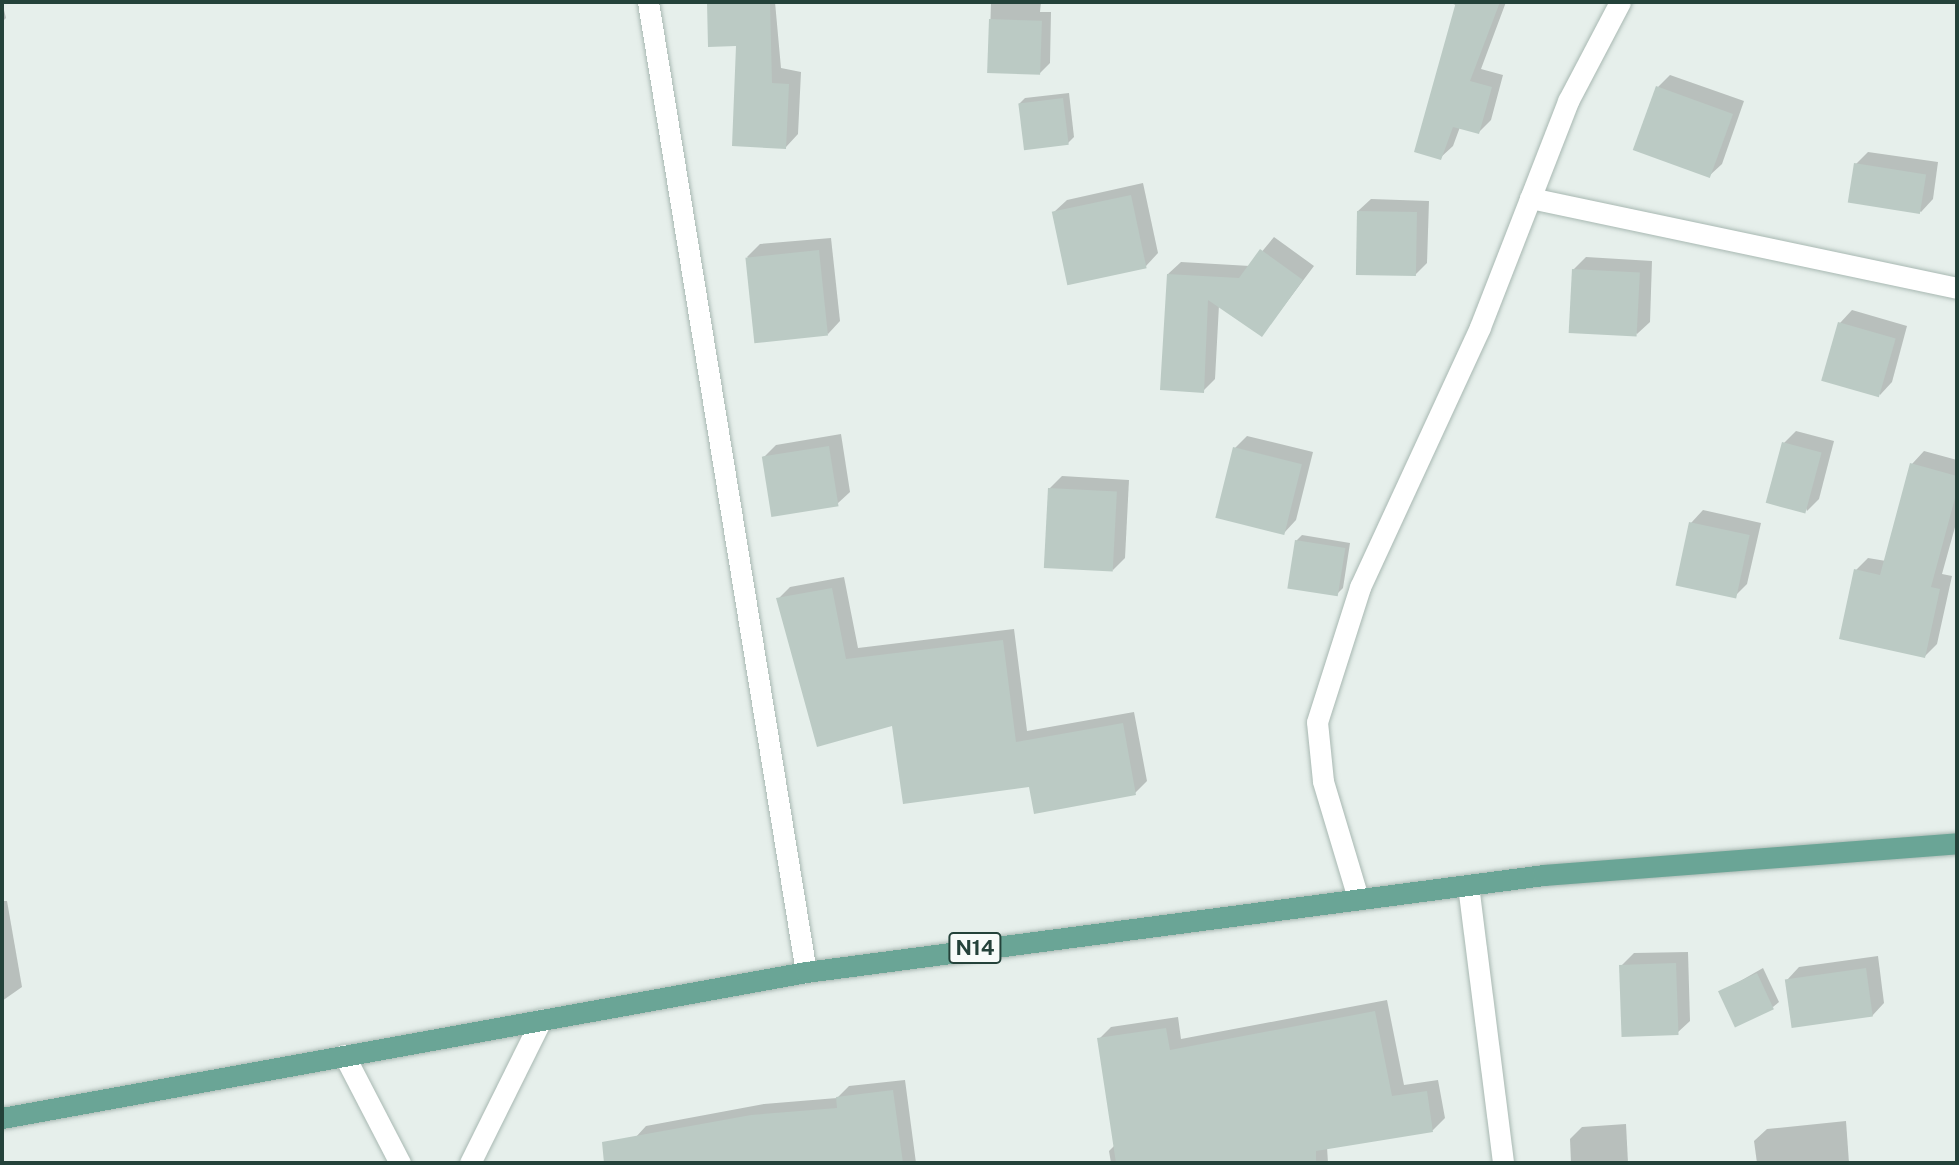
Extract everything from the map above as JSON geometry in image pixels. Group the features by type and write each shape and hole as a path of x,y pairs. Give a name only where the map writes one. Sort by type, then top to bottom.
{"main road":[{"name":"N14","path":"2,1118 806,972 1468,885 1957,844"}],"street":[{"path":"648,2 806,972"},
{"path":"1358,898 1323,781 1317,722 1360,587 1480,327 1568,101 1620,2"},
{"path":"1530,198 1957,288"},
{"path":"1468,885 1503,1163"},
{"path":"470,1163 541,1020"},
{"path":"344,1055 400,1163"}],"building":[{"path":"707,2 770,2 772,83 789,84 786,149 732,146 736,46 708,47"},
{"path":"1456,2 1500,2 1470,81 1492,87 1479,134 1453,127 1441,160 1414,152"},
{"path":"989,19 1042,21 1040,75 987,73"},
{"path":"1656,86 1733,114 1710,178 1633,150"},
{"path":"1063,98 1069,145 1024,150 1018,103"},
{"path":"1854,163 1926,174 1920,214 1848,203"},
{"path":"1131,195 1147,268 1067,285 1052,212"},
{"path":"1357,211 1417,212 1416,276 1356,275"},
{"path":"1260,249 1303,280 1262,337 1208,300 1204,393 1160,390 1167,274 1239,278"},
{"path":"819,250 828,336 754,343 745,258"},
{"path":"1572,269 1640,273 1637,336 1569,333"},
{"path":"1838,322 1896,339 1879,397 1821,381"},
{"path":"1782,442 1822,453 1805,513 1766,503"},
{"path":"829,446 839,506 771,517 762,457"},
{"path":"1233,447 1302,464 1284,535 1215,518"},
{"path":"1910,463 1957,476 1957,491 1931,587 1940,589 1925,658 1839,639 1854,569 1880,575"},
{"path":"1048,488 1117,492 1113,572 1044,568"},
{"path":"1689,522 1750,535 1736,598 1675,586"},
{"path":"1295,540 1345,548 1338,596 1287,588"},
{"path":"832,588 846,659 1003,640 1016,742 1123,723 1136,795 1034,814 1029,787 903,804 892,726 817,747 776,598"},
{"path":"1676,963 1679,1035 1622,1037 1619,965"},
{"path":"1866,968 1873,1017 1792,1028 1785,979"},
{"path":"1757,973 1774,1009 1735,1027 1718,991"},
{"path":"1375,1011 1392,1096 1427,1091 1433,1132 1316,1151 1316,1163 1116,1163 1097,1038 1166,1028 1170,1050"},
{"path":"893,1090 903,1163 604,1163 602,1142 751,1115 837,1108 836,1097"}]}
